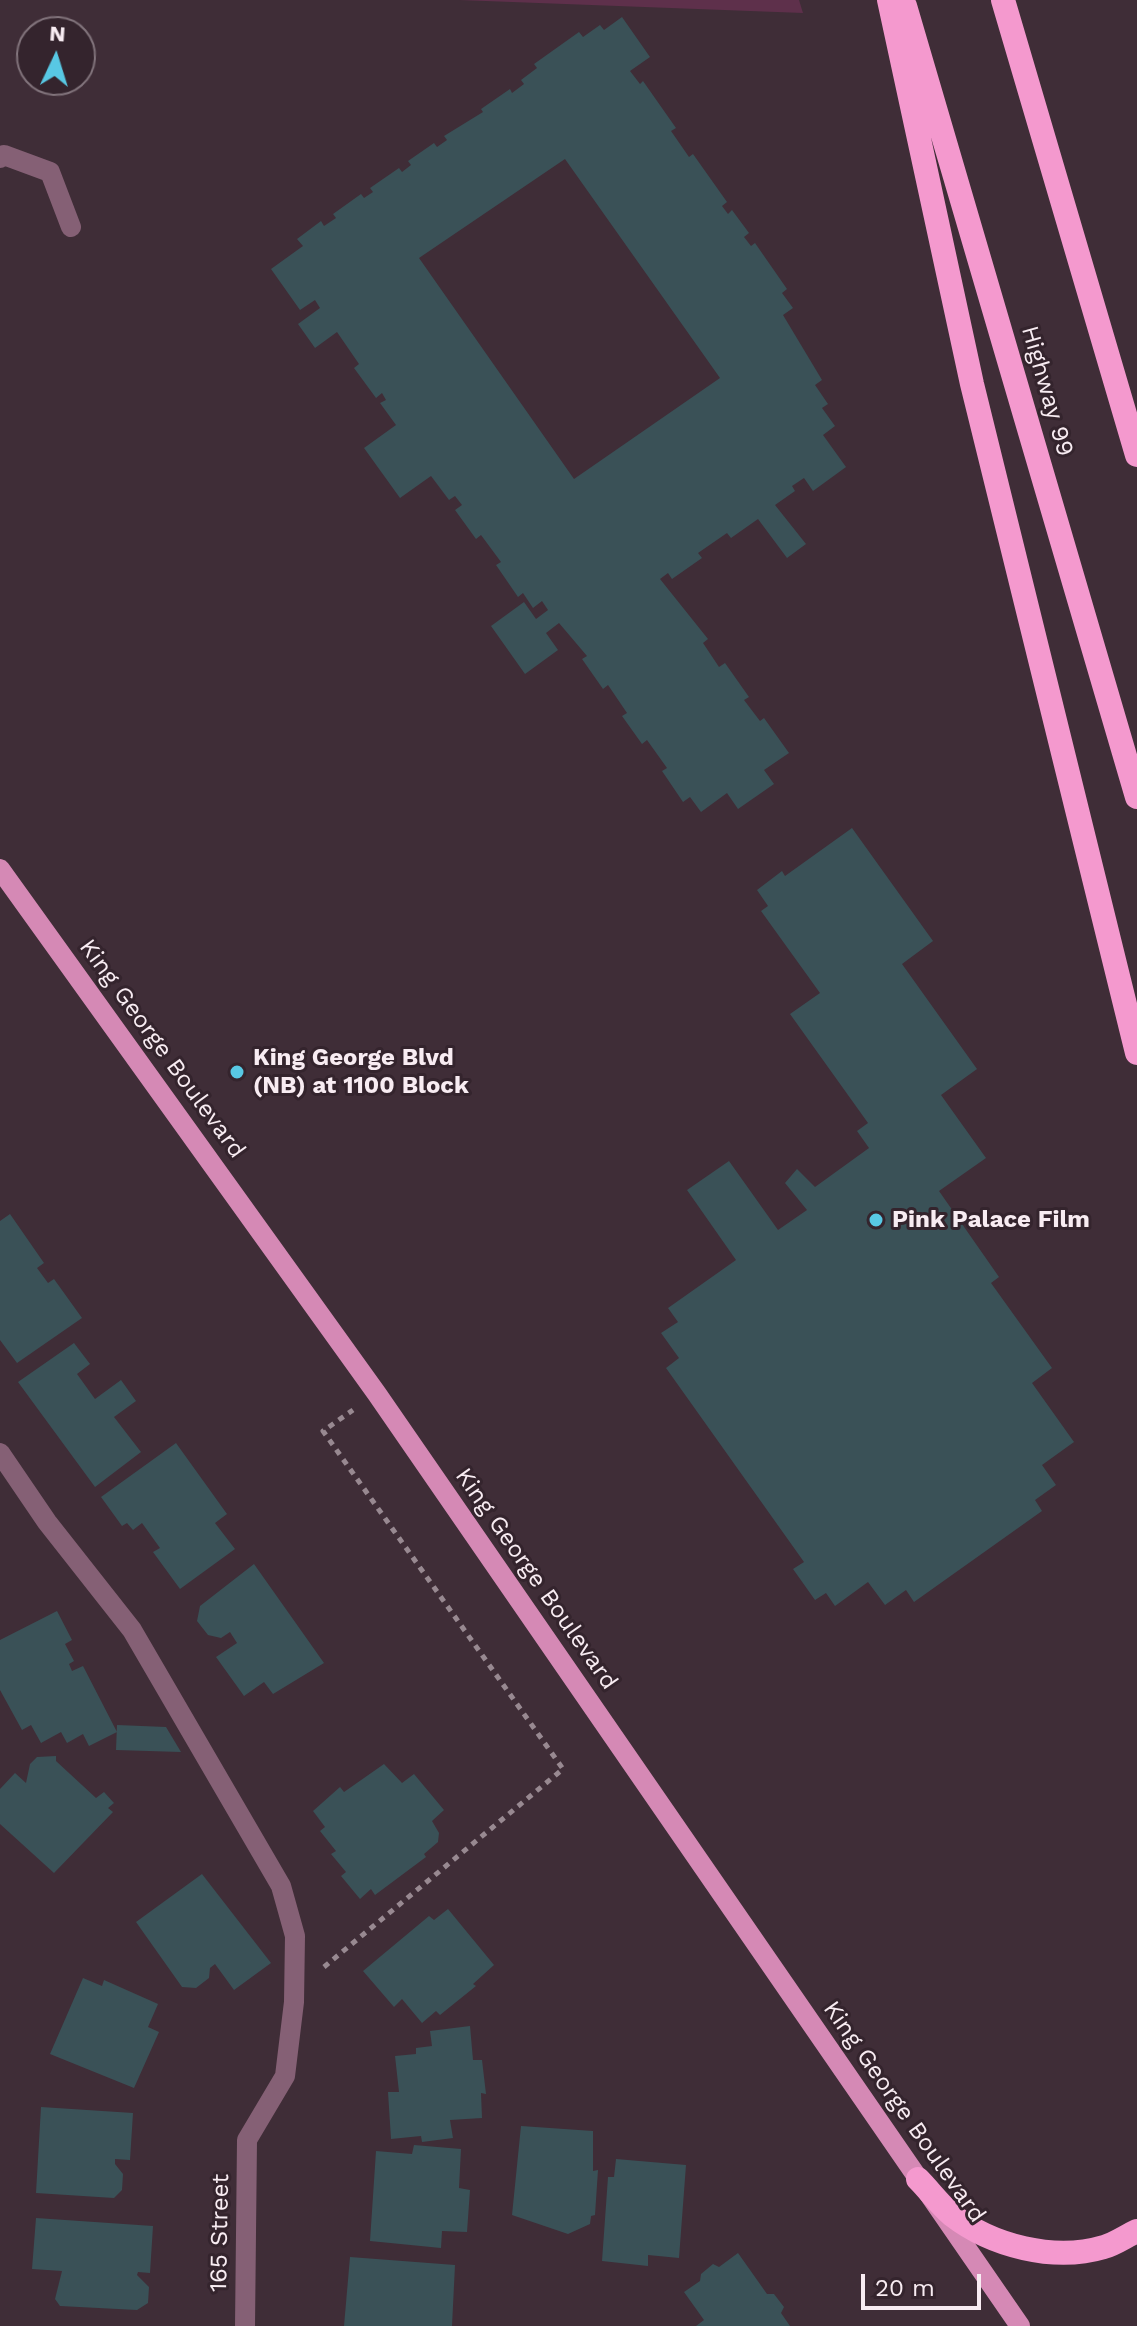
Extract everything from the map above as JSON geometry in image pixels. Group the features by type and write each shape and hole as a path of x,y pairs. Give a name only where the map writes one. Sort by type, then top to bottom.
{"highway":[{"path":"889,0 972,384 1137,1053"},
{"name":"Highway 99","path":"903,0 1137,797"},
{"path":"1003,0 1137,455"},
{"path":"918,2179 951,2214 975,2229 1005,2243 1038,2251 1073,2253 1106,2247 1137,2231"}],"main road":[{"name":"King George Boulevard","path":"0,869 377,1394 1020,2326"}],"street":[{"path":"0,158 4,155 50,172 71,227"},
{"name":"165 Street","path":"0,1453 47,1522 132,1630 281,1886 295,1936 294,2002 285,2076 247,2140 245,2326"}],"path":[{"path":"318,1972 563,1769 323,1431 377,1394"}],"shaded area":[{"path":"459,0 799,0 803,13"}],"building":[{"path":"622,17 650,57 630,71 640,84 643,81 676,128 671,131 689,157 693,154 727,202 722,206 728,214 732,210 749,233 744,237 751,246 755,243 787,289 782,293 793,308 783,315 822,380 815,385 828,404 822,408 835,426 823,435 846,467 813,491 804,478 792,486 795,491 775,505 806,544 787,558 758,519 731,538 727,533 698,553 702,558 672,579 668,573 660,579 708,639 703,643 719,667 725,663 749,697 744,700 760,721 764,718 789,753 764,770 774,784 738,809 727,793 701,812 690,797 683,802 662,771 667,768 647,740 642,744 622,716 627,713 608,685 603,689 582,659 587,656 559,623 546,633 558,650 525,674 491,626 524,602 536,619 548,610 542,601 533,608 523,593 518,597 496,565 501,562 481,535 476,539 455,510 462,505 455,496 449,500 431,476 400,498 364,448 396,425 380,403 386,400 382,393 376,398 354,368 359,364 337,332 315,348 298,324 320,308 315,300 300,310 271,269 303,246 297,239 321,221 324,226 336,218 333,214 361,194 364,198 373,192 370,188 399,168 402,172 411,165 408,161 434,143 437,147 447,140 444,136 483,112 481,109 510,89 512,93 524,84 521,80 537,68 534,64 579,32 583,37 600,25 604,30","holes":["565,159 720,378 574,479 419,258"]},
{"name":"Pink Palace Film","path":"852,828 933,941 902,964 977,1069 941,1095 986,1158 939,1191 999,1277 991,1283 1052,1368 1032,1383 1074,1442 1042,1465 1056,1485 1035,1500 1042,1511 914,1602 906,1590 885,1605 868,1582 835,1606 826,1593 815,1600 793,1569 804,1562 666,1368 679,1358 661,1333 678,1322 668,1308 736,1260 687,1190 729,1161 778,1230 807,1210 785,1183 797,1169 815,1187 869,1148 857,1131 868,1123 790,1014 820,993 761,911 768,906 757,890 782,871 785,876"},
{"path":"10,1214 44,1263 37,1268 48,1283 54,1279 82,1318 17,1363 0,1340 0,1221"},
{"path":"74,1343 90,1364 77,1374 95,1399 121,1380 136,1401 114,1417 141,1452 95,1487 18,1382"},
{"path":"176,1443 227,1514 215,1523 235,1549 180,1589 153,1552 160,1548 142,1523 133,1530 127,1523 122,1526 101,1497"},
{"path":"254,1564 324,1663 273,1694 264,1682 244,1696 216,1657 237,1643 230,1632 221,1638 208,1635 197,1621 200,1606"},
{"path":"57,1611 72,1640 65,1644 74,1661 69,1664 72,1671 83,1666 117,1732 89,1746 83,1734 67,1743 61,1732 41,1743 31,1725 22,1730 0,1690 0,1640"},
{"path":"117,1725 166,1727 181,1752 116,1750"},
{"path":"56,1756 56,1761 96,1798 104,1792 114,1803 108,1808 113,1812 54,1873 0,1824 0,1789 15,1773 26,1783 30,1764 37,1757"},
{"path":"384,1764 402,1783 414,1774 444,1810 432,1821 439,1833 438,1842 424,1854 426,1857 375,1895 371,1889 360,1899 341,1876 346,1872 331,1854 336,1851 320,1831 325,1827 313,1811 340,1787 344,1792"},
{"path":"202,1874 271,1963 234,1990 215,1964 210,1968 209,1978 196,1988 182,1987 136,1922"},
{"path":"448,1909 494,1965 473,1984 476,1986 440,2015 436,2011 422,2023 402,1999 394,2007 363,1971 429,1916 434,1920"},
{"path":"83,1978 102,1986 104,1980 158,2004 148,2027 159,2032 134,2088 50,2054"},
{"path":"470,2026 473,2060 482,2060 486,2094 481,2093 482,2118 450,2120 453,2138 422,2142 421,2136 391,2139 388,2092 399,2092 395,2056 416,2054 416,2048 432,2046 430,2031"},
{"path":"41,2107 133,2113 130,2160 115,2159 123,2174 122,2190 114,2198 36,2193"},
{"path":"521,2126 593,2131 593,2171 598,2170 595,2215 591,2216 590,2224 568,2234 512,2215"},
{"path":"414,2145 461,2149 459,2188 470,2190 467,2232 442,2231 441,2248 370,2241 376,2151 412,2154"},
{"path":"616,2159 686,2165 679,2258 648,2255 648,2266 602,2261 608,2177 614,2177"},
{"path":"36,2218 153,2226 150,2273 138,2272 137,2275 149,2287 148,2303 137,2310 60,2306 55,2299 62,2271 32,2269"},
{"path":"738,2253 767,2294 774,2294 784,2307 781,2313 790,2326 696,2326 704,2320 684,2292 700,2281 701,2274 713,2264 719,2267"},
{"path":"350,2257 455,2265 452,2326 344,2326"}],"place":[{"name":"King George Blvd (NB) at 1100 Block","path":"237,1072"},
{"name":"Pink Palace Film","path":"876,1220"}]}
